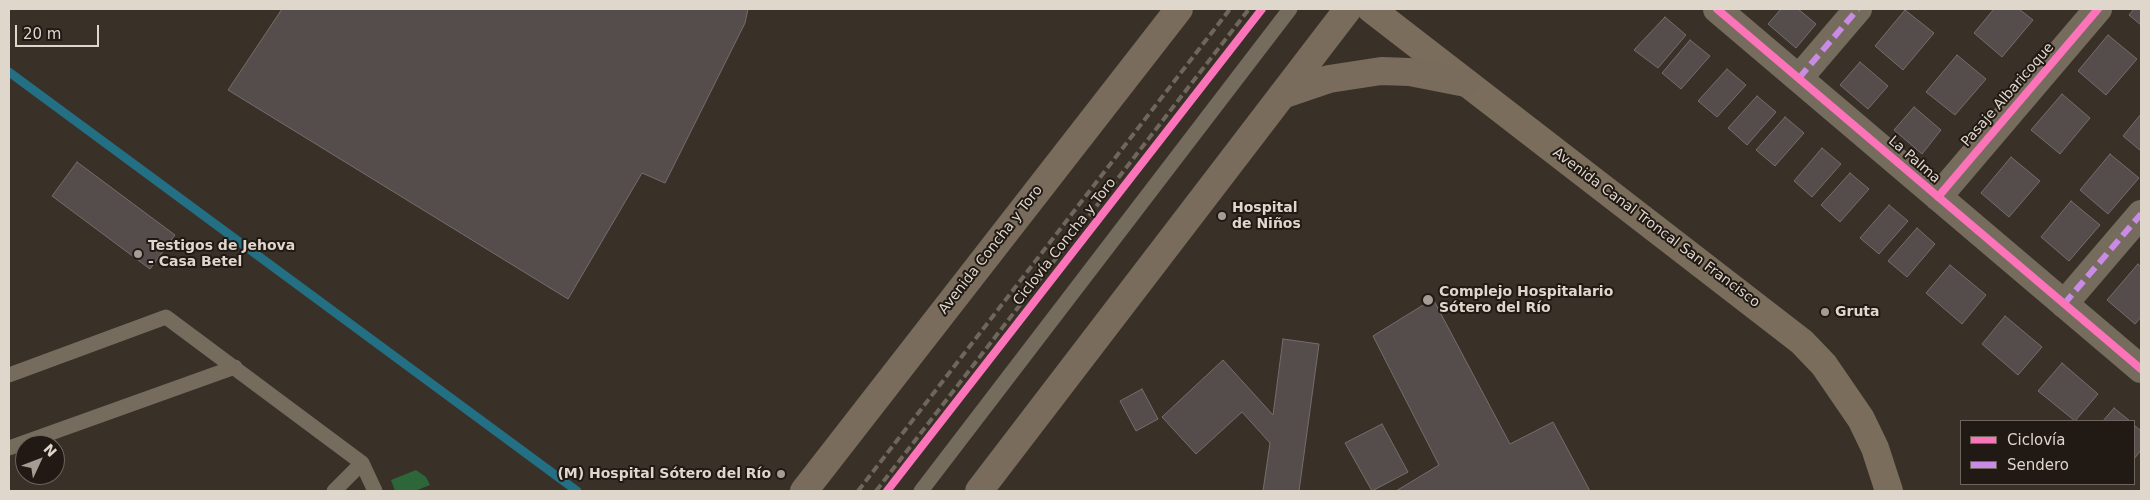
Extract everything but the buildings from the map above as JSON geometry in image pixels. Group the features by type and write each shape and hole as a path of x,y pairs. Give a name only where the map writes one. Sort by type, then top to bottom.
{"main road":[{"name":"Avenida Concha y Toro","path":"804,491 1178,9"},
{"path":"979,491 1348,9"},
{"name":"Avenida Canal Troncal San Francisco","path":"1371,9 1802,342 1824,366 1861,419 1875,448 1889,491"},
{"path":"1282,96 1329,79 1381,71 1410,72 1466,83"}],"street":[{"name":"La Palma","path":"1717,9 2141,369"},
{"path":"1799,78 1858,9"},
{"name":"Pasaje Albaricoque","path":"1938,197 2098,9"},
{"path":"2064,304 2141,214"}],"lane":[{"path":"921,491 1290,9"},
{"path":"9,375 166,317 362,463 375,491"},
{"path":"9,448 235,367"},
{"path":"334,491 362,463"}],"green space":[{"path":"416,470 426,477 430,485 415,491 395,491 391,480"}],"waterway":[{"path":"9,72 577,491"}],"railway":[{"path":"858,491 1230,9"},
{"path":"876,491 1249,9"}],"marked path":[{"path":"1799,78 1858,9"},
{"path":"2064,304 2141,214"}],"cycle path":[{"name":"Ciclovía Concha y Toro","path":"887,491 1262,9"},
{"path":"1717,9 2141,369"},
{"path":"1938,197 2098,9"}],"place":[{"name":"Hospital de Niños","path":"1222,216"},
{"name":"Testigos de Jehova - Casa Betel","path":"138,254"},
{"name":"Complejo Hospitalario Sótero del Río","path":"1428,300"},
{"name":"Gruta","path":"1825,312"},
{"name":"(M) Hospital Sótero del Río","path":"781,474"}]}
